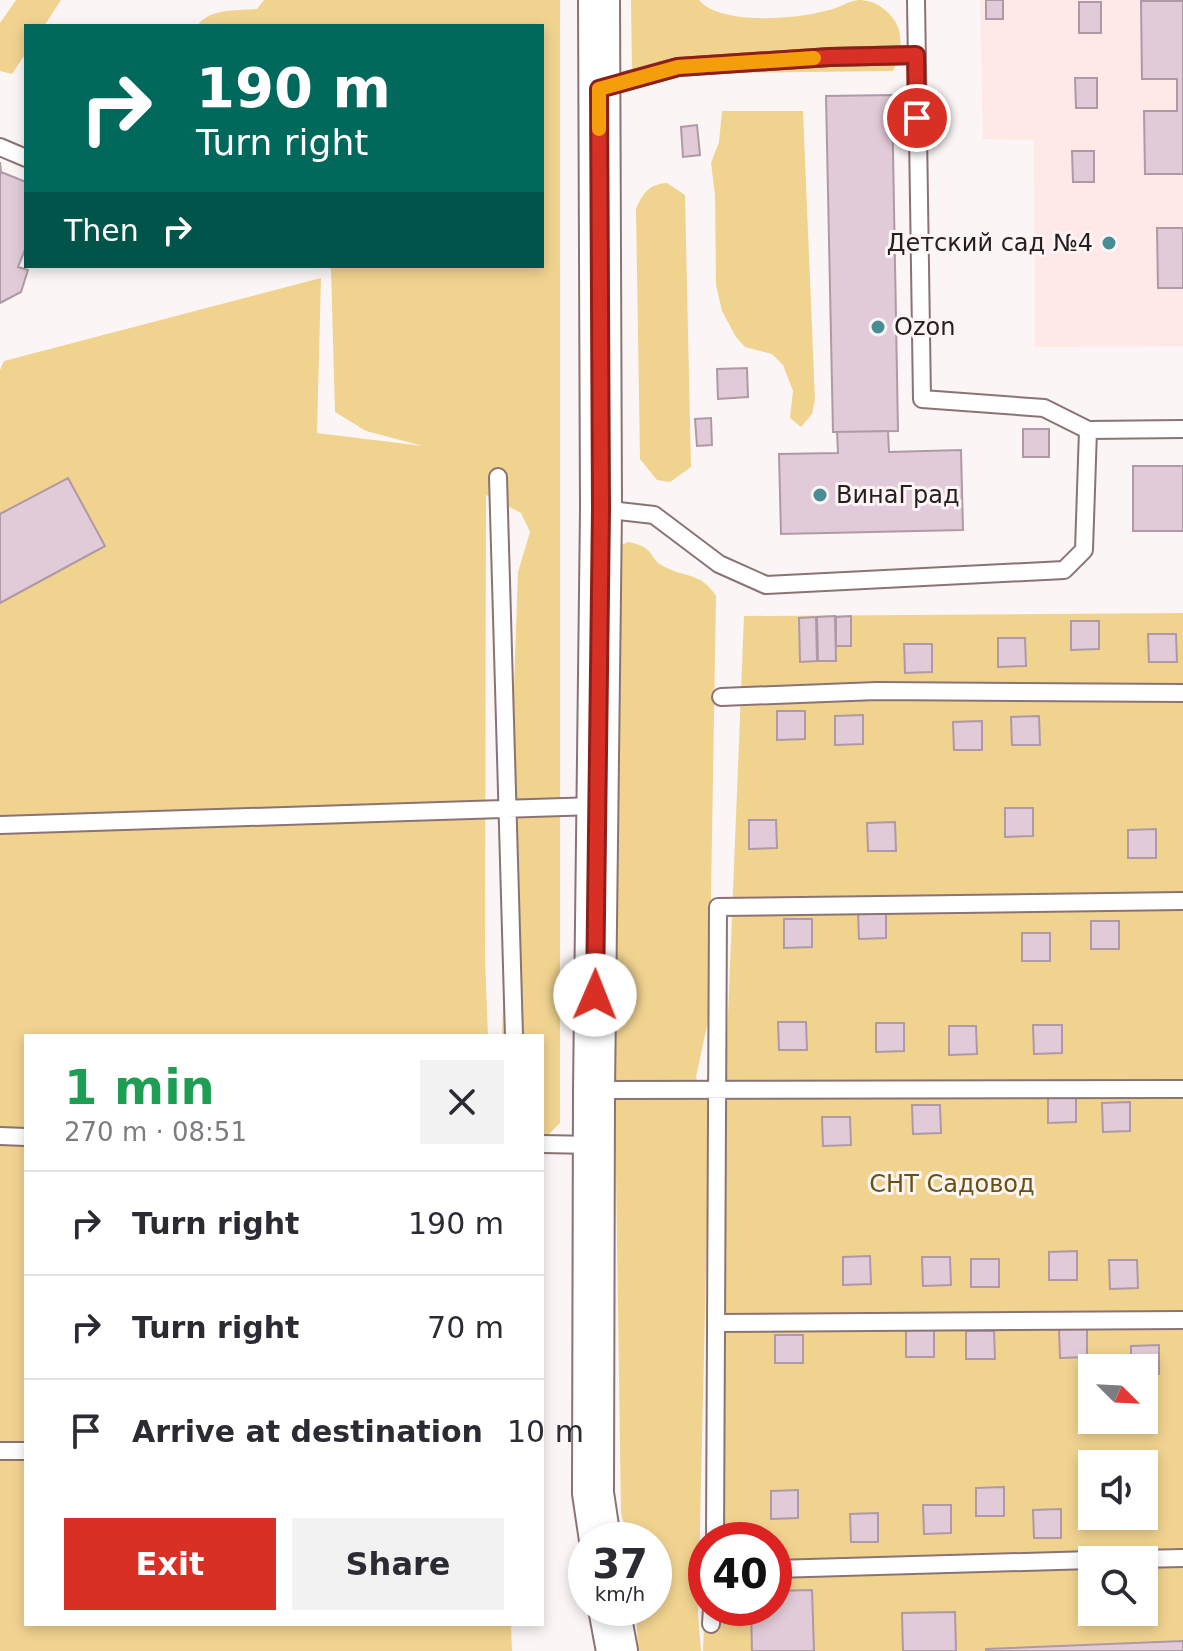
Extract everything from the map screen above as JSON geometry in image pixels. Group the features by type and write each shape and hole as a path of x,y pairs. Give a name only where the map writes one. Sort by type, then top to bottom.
{"street":[{"path":"597,1522 593,1493 601,509 599,0"},
{"path":"612,1626 617,1651"}],"lane":[{"path":"916,0 922,399 1044,408 1088,430 1183,429"},
{"path":"599,89 678,67 916,55"},
{"path":"0,147 24,157"},
{"path":"601,509 654,515 719,564 766,585 1064,570 1084,550 1088,430"},
{"path":"498,477 514,1034"},
{"path":"721,697 877,691 1183,693"},
{"path":"0,825 598,806"},
{"path":"715,1522 718,907 1183,901"},
{"path":"594,1090 1183,1089"},
{"path":"0,1136 24,1137"},
{"path":"544,1144 594,1145"},
{"path":"717,1323 1183,1320"},
{"path":"0,1451 24,1451"},
{"path":"1158,1559 1183,1558"},
{"path":"792,1568 1078,1560"}],"shaded area":[{"name":"Детский сад №4","path":"980,0 1183,0 1183,346 1035,347 1034,140 983,139"}],"green space":[{"path":"16,0 61,0 45,24 24,24 24,56 12,74 0,71 0,23"},
{"path":"264,0 560,0 560,1123 544,1136 544,1034 502,1034 518,572 530,532 521,513 486,495 485,957 488,1034 24,1034 24,1626 511,1626 512,1651 0,1651 0,370 4,361 321,278 317,433 423,446 366,431 335,412 331,269 328,268 544,268 544,24 199,24 216,13 257,9"},
{"path":"631,0 699,0 724,14 761,18 816,13 858,0 867,1 881,7 895,20 900,36 899,53 893,71 632,74"},
{"path":"722,111 803,111 815,400 812,414 801,427 790,418 793,391 783,365 772,354 745,347 722,311 716,285 715,195 711,163 719,142"},
{"path":"667,183 685,195 691,467 670,482 657,480 640,459 636,209 647,190"},
{"path":"628,542 637,544 658,563 698,579 716,596 709,1017 696,1077 700,1089 710,1098 700,1522 688,1522 688,1626 699,1626 701,1651 638,1651 637,1626 672,1626 672,1522 623,1522 621,1513 607,561 615,548"},
{"name":"СНТ Садовод","path":"1183,613 1183,1651 703,1651 704,1626 792,1626 792,1522 708,1522 744,616"}],"building":[{"path":"986,0 1003,0 1003,19 986,19"},
{"path":"1141,1 1183,1 1183,174 1145,174 1144,111 1177,111 1177,79 1142,79"},
{"path":"1079,2 1101,2 1101,33 1079,33"},
{"path":"1075,78 1097,78 1097,108 1076,108"},
{"path":"892,95 898,431 833,432 826,96"},
{"path":"697,125 700,155 683,157 681,127"},
{"path":"1072,151 1094,151 1094,182 1073,182"},
{"path":"0,162 1,172 24,181 24,252 18,267 28,270 21,292 0,303"},
{"path":"1157,228 1183,228 1183,288 1158,288"},
{"path":"747,368 748,397 718,399 717,369"},
{"path":"711,418 712,445 697,446 695,419"},
{"path":"1023,429 1049,429 1049,457 1023,457"},
{"path":"888,431 889,452 961,450 963,530 781,534 779,454 838,453 837,432"},
{"path":"1133,466 1183,466 1183,531 1133,531"},
{"path":"68,478 105,546 0,603 0,514"},
{"path":"835,616 836,661 818,661 817,617"},
{"path":"851,616 851,646 836,646 836,617"},
{"path":"816,617 817,661 800,662 799,618"},
{"path":"1071,621 1099,621 1099,649 1071,650"},
{"path":"1148,634 1176,634 1177,662 1149,662"},
{"path":"998,638 1025,638 1026,666 998,667"},
{"path":"904,644 932,644 932,672 905,673"},
{"path":"777,711 805,711 805,739 777,740"},
{"path":"863,715 863,744 835,745 835,716"},
{"path":"1039,716 1040,745 1012,745 1011,717"},
{"path":"982,721 982,750 954,750 953,722"},
{"path":"1005,808 1033,808 1033,836 1005,837"},
{"path":"749,820 776,820 777,848 749,849"},
{"path":"895,822 896,851 868,851 867,823"},
{"path":"1156,829 1156,858 1128,858 1128,830"},
{"path":"886,910 886,938 859,939 858,911"},
{"path":"784,919 812,919 812,947 784,948"},
{"path":"1091,921 1119,921 1119,949 1091,949"},
{"path":"1022,933 1050,933 1050,961 1022,961"},
{"path":"778,1022 806,1022 807,1050 779,1050"},
{"path":"876,1023 904,1023 904,1051 876,1052"},
{"path":"1033,1025 1062,1025 1062,1053 1034,1054"},
{"path":"949,1026 976,1026 977,1054 949,1055"},
{"path":"1048,1094 1076,1094 1076,1122 1048,1123"},
{"path":"1130,1102 1130,1131 1103,1132 1102,1103"},
{"path":"912,1105 940,1105 941,1133 913,1134"},
{"path":"822,1117 850,1117 851,1145 823,1146"},
{"path":"1077,1251 1077,1280 1049,1280 1049,1252"},
{"path":"870,1256 871,1284 843,1285 843,1257"},
{"path":"922,1257 950,1257 951,1285 923,1286"},
{"path":"971,1259 999,1259 999,1287 971,1287"},
{"path":"1109,1260 1137,1260 1138,1288 1110,1289"},
{"path":"934,1328 934,1357 906,1357 906,1329"},
{"path":"1059,1329 1087,1329 1087,1354 1060,1358"},
{"path":"966,1331 994,1331 995,1359 966,1359"},
{"path":"775,1335 803,1335 803,1363 775,1363"},
{"path":"1159,1345 1159,1374 1158,1354 1131,1354 1131,1346"},
{"path":"1004,1487 1004,1516 976,1516 976,1488"},
{"path":"798,1490 798,1518 771,1519 771,1491"},
{"path":"923,1505 951,1505 951,1533 924,1534"},
{"path":"1061,1509 1061,1538 1034,1538 1033,1510"},
{"path":"878,1513 878,1542 851,1542 850,1514"},
{"path":"812,1590 814,1651 752,1651 751,1626 792,1626 792,1591"},
{"path":"955,1612 956,1651 903,1651 902,1613"},
{"path":"1183,1641 1183,1651 986,1651 986,1649"}],"slow traffic":[{"path":"599,129 599,89 678,67 814,58"}],"place":[{"name":"Детский сад №4","path":"1109,243"},
{"name":"Ozon","path":"878,327"},
{"name":"ВинаГрад","path":"820,495"}],"route":[{"path":"595,995 601,509 599,89 678,67 916,55 917,118"}]}
